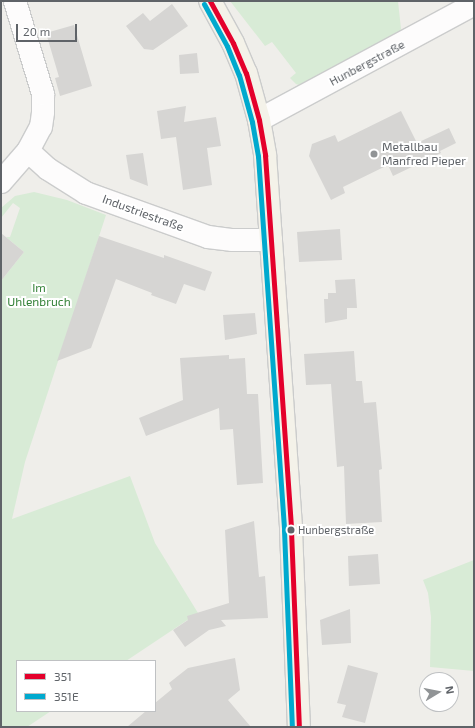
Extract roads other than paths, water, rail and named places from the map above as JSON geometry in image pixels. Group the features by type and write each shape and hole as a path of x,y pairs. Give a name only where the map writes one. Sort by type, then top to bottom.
{"main road":[{"path":"210,1 230,36 246,73 259,120 265,155 291,530 299,727"}],"street":[{"path":"1,182 28,151 41,127 43,94 15,1"},
{"name":"Hunbergstraße","path":"259,120 474,4"},
{"name":"Industriestraße","path":"28,151 48,169 86,193 208,237 233,240 272,240"}],"place":[{"name":"Metallbau Manfred Pieper","path":"374,154"},
{"name":"Hunbergstraße","path":"291,530"}],"park label":[{"name":"Im Uhlenbruch","path":"39,295"}]}
